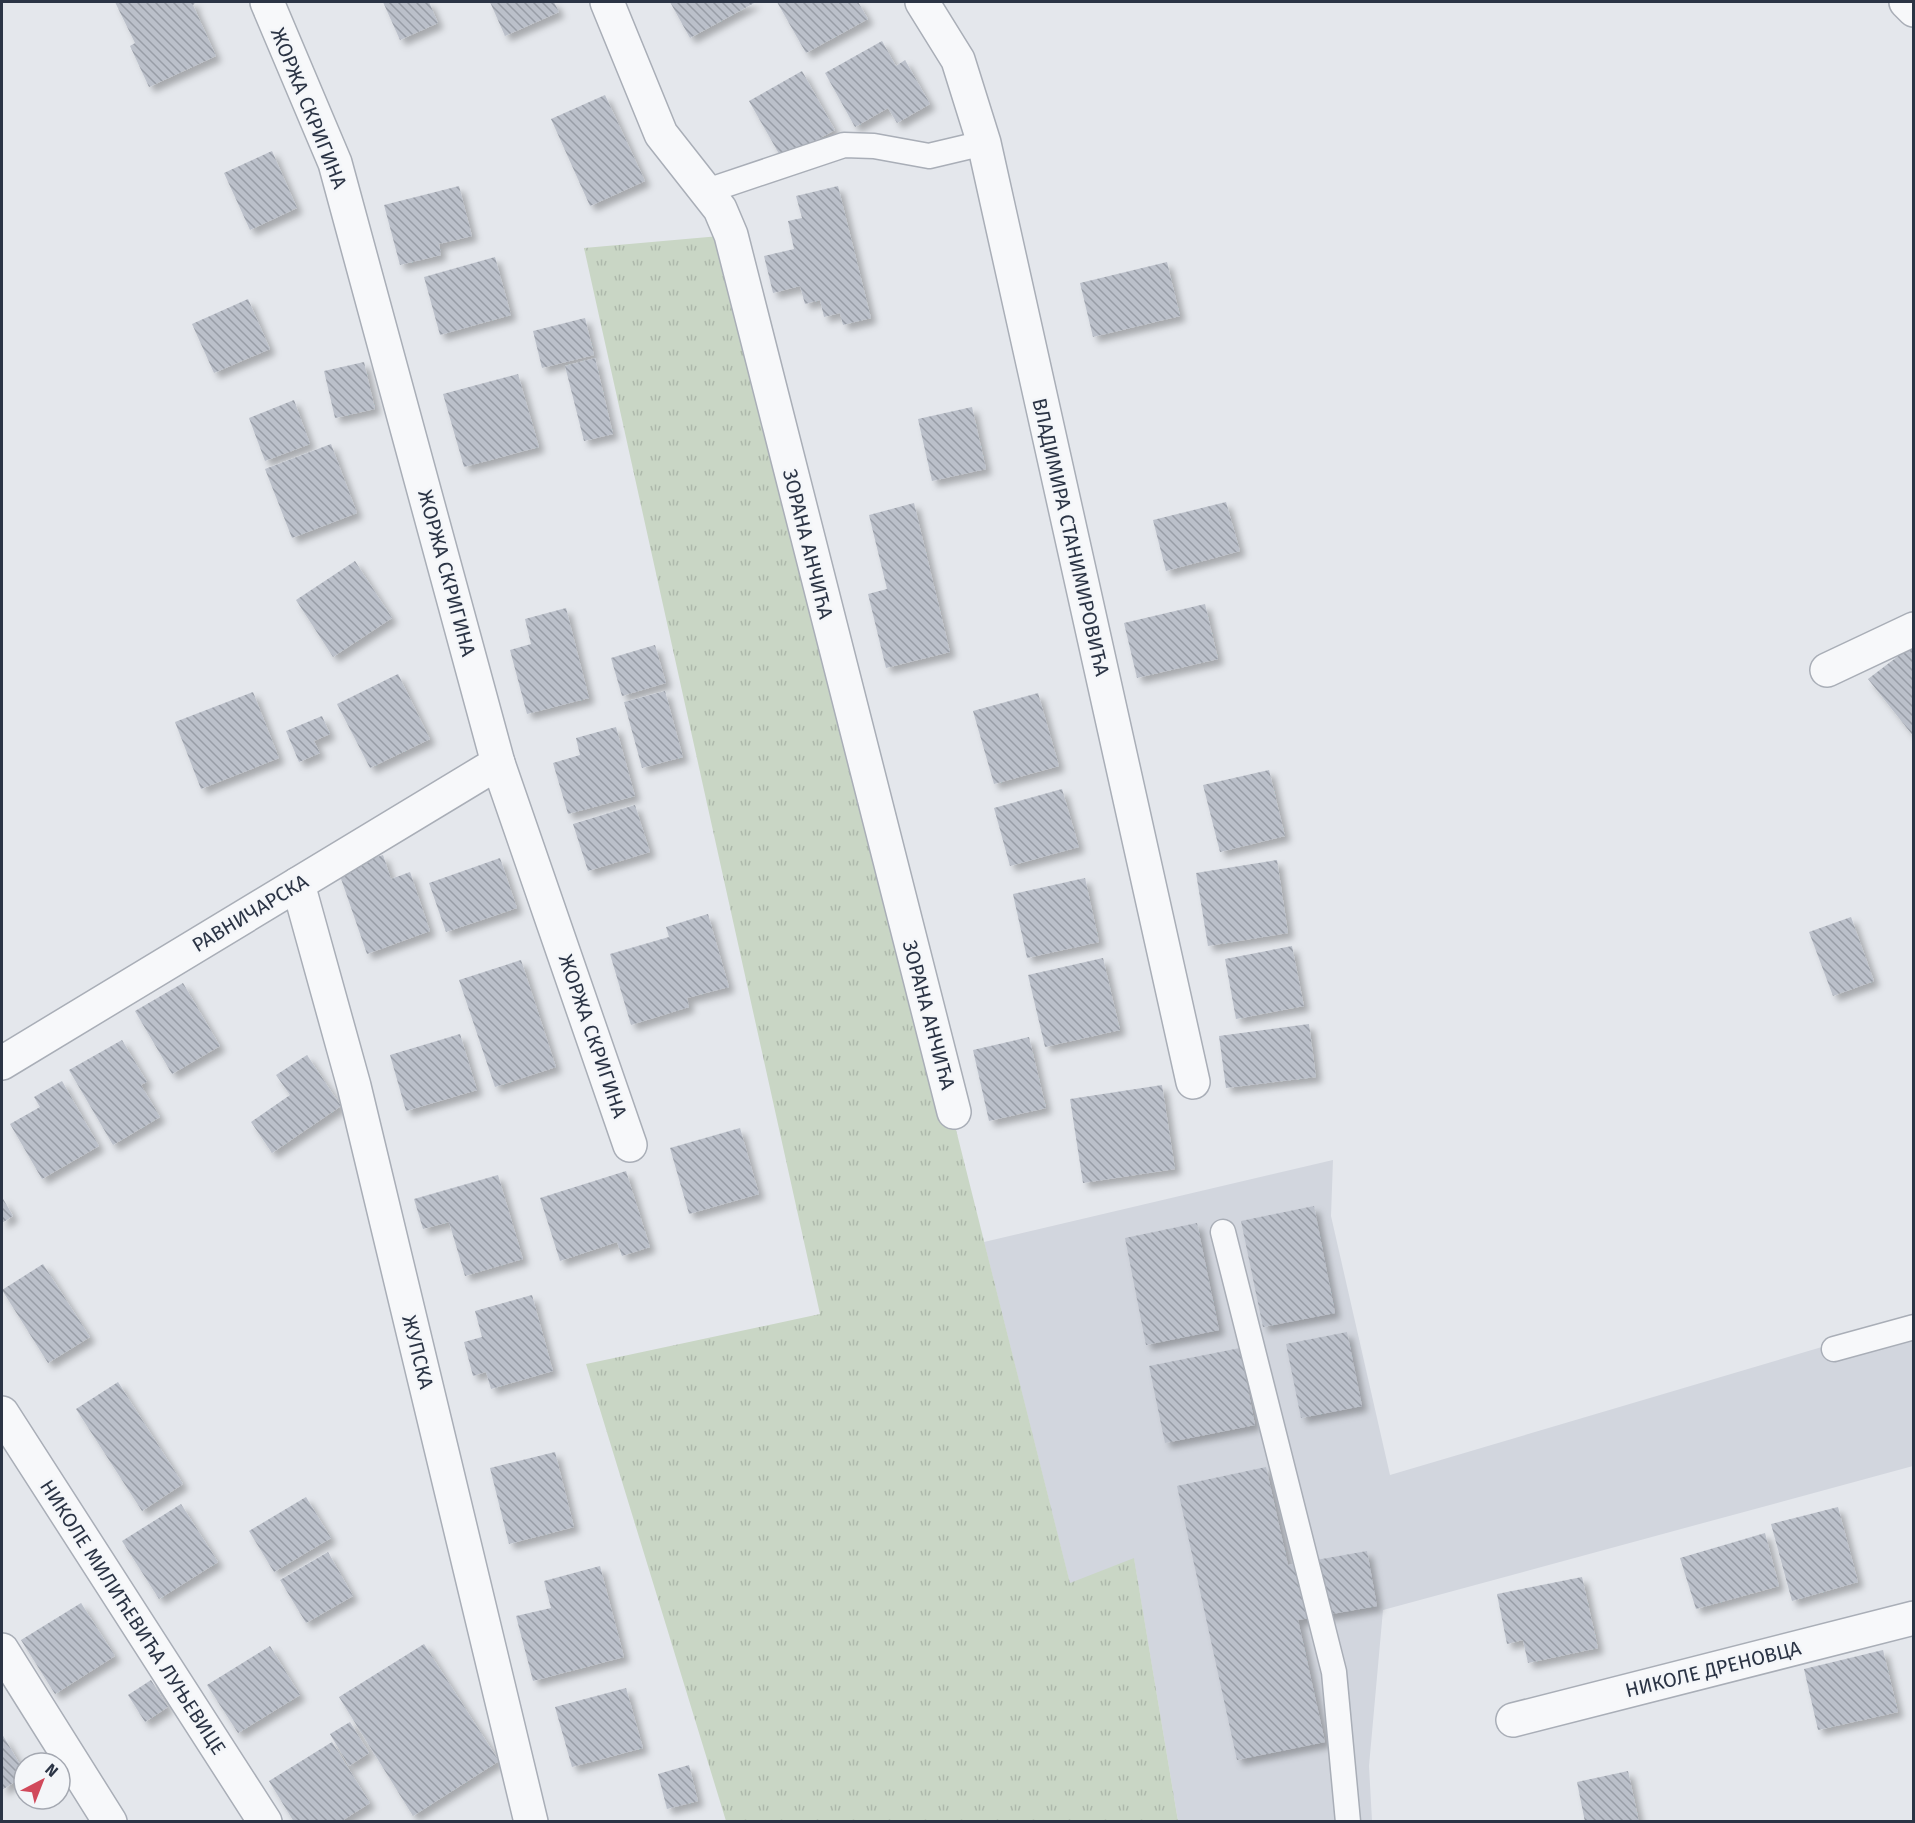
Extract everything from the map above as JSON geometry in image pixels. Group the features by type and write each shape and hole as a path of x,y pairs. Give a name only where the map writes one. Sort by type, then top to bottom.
{"street":[{"name":"ЖОРЖА СКРИГИНА","path":"267,2 335,163 498,763 630,1145"},
{"name":"ЗОРАНА АНЧИЋА","path":"607,2 661,134 720,209 731,235 954,1112"},
{"name":"ВЛАДИМИРА СТАНИМИРОВИЋА","path":"922,2 958,60 984,143 1193,1082"},
{"path":"1906,2 1914,10"},
{"path":"1827,670 1914,629"},
{"name":"РАВНИЧАРСКА","path":"2,1063 498,763"},
{"name":"ЖУПСКА","path":"298,884 357,1097 531,1821"},
{"name":"НИКОЛЕ МИЛИЋЕВИЋА ЛУЊЕВИЦЕ","path":"2,1413 265,1821"},
{"name":"НИКОЛЕ ДРЕНОВЦА","path":"1513,1720 1914,1618"},
{"path":"2,1650 110,1821"}],"lane":[{"path":"707,191 844,145 874,146 929,156 984,143"},
{"path":"1223,1232 1334,1672 1348,1821"},
{"path":"1834,1349 1914,1327"}],"shaded area":[{"path":"1333,1160 1331,1216 1390,1475 1913,1320 1913,1466 1383,1610 1369,1766 1372,1821 1178,1821 1134,1559 1070,1584 984,1242"}],"green space":[{"path":"731,235 1070,1583 1134,1558 1178,1821 726,1821 586,1364 820,1314 584,248"}],"building":[{"path":"115,2 196,2 193,5 216,56 149,87 130,46 135,43"},
{"path":"383,2 429,2 438,23 400,40"},
{"path":"490,2 554,2 559,12 505,36"},
{"path":"670,2 756,2 690,38"},
{"path":"777,2 858,2 868,19 806,53"},
{"path":"882,41 896,66 905,60 930,104 897,123 888,108 855,127 825,73"},
{"path":"802,71 835,130 782,159 749,101"},
{"path":"605,95 645,181 590,206 551,119"},
{"path":"272,151 297,208 250,230 224,173"},
{"path":"459,186 472,236 439,244 441,255 400,265 384,205"},
{"path":"838,186 871,318 843,325 840,313 824,317 820,300 805,304 800,286 773,293 764,256 794,249 788,221 802,218 796,196"},
{"path":"495,257 511,315 440,335 424,277"},
{"path":"1167,262 1180,316 1093,337 1080,283"},
{"path":"248,299 270,349 214,373 192,324"},
{"path":"585,318 594,355 542,368 533,331"},
{"path":"595,358 613,434 584,441 565,366"},
{"path":"364,362 375,409 335,418 324,371"},
{"path":"518,374 539,447 464,467 443,394"},
{"path":"294,400 310,444 265,461 249,418"},
{"path":"972,407 986,469 932,481 918,419"},
{"path":"331,444 357,513 292,538 265,469"},
{"path":"1226,502 1240,551 1166,571 1153,520"},
{"path":"914,503 950,652 886,668 868,594 887,589 869,515"},
{"path":"355,561 392,618 333,657 296,600"},
{"path":"1205,604 1218,659 1137,678 1124,623"},
{"path":"566,608 589,698 527,714 510,650 531,644 525,619"},
{"path":"1914,644 1914,737 1868,679"},
{"path":"655,645 666,683 622,696 611,658"},
{"path":"398,674 430,739 370,768 337,704"},
{"path":"665,691 683,757 642,768 624,702"},
{"path":"253,692 279,758 201,789 175,722"},
{"path":"1038,693 1059,766 994,784 973,711"},
{"path":"322,716 330,734 314,741 320,753 299,762 286,731"},
{"path":"616,727 635,796 568,814 553,763 580,755 576,738"},
{"path":"1269,770 1285,836 1220,852 1203,785"},
{"path":"1062,789 1079,847 1010,866 994,808"},
{"path":"635,805 650,852 588,871 573,824"},
{"path":"383,855 391,879 410,872 430,931 367,954 338,870"},
{"path":"500,858 517,908 446,932 429,883"},
{"path":"1277,860 1288,933 1208,946 1196,873"},
{"path":"1085,878 1099,942 1027,958 1013,894"},
{"path":"708,914 729,987 687,998 689,1007 631,1025 610,954 669,937 666,927"},
{"path":"1851,917 1874,981 1833,996 1809,932"},
{"path":"1292,946 1304,1006 1236,1019 1225,959"},
{"path":"1103,958 1120,1030 1045,1047 1028,975"},
{"path":"521,960 556,1067 495,1087 459,980"},
{"path":"183,983 220,1046 172,1074 135,1011"},
{"path":"1309,1024 1316,1077 1226,1088 1219,1036"},
{"path":"460,1034 477,1090 406,1111 390,1055"},
{"path":"1029,1037 1046,1108 989,1121 973,1050"},
{"path":"122,1040 147,1082 141,1085 160,1117 113,1145 69,1070"},
{"path":"307,1055 341,1106 272,1153 251,1122 290,1095 276,1075"},
{"path":"62,1081 99,1146 42,1179 10,1124 40,1107 34,1097"},
{"path":"1162,1085 1175,1169 1083,1183 1070,1099"},
{"path":"740,1128 759,1194 689,1214 670,1148"},
{"path":"626,1171 650,1247 622,1256 617,1242 560,1261 540,1198"},
{"path":"498,1175 523,1259 465,1276 449,1222 423,1229 414,1199"},
{"path":"2,1197 13,1216 2,1223"},
{"path":"1314,1206 1335,1313 1263,1327 1241,1221"},
{"path":"1197,1223 1219,1330 1146,1345 1125,1238"},
{"path":"43,1264 90,1337 48,1363 2,1290"},
{"path":"532,1295 553,1371 491,1389 486,1372 473,1376 464,1342 482,1337 475,1311"},
{"path":"1347,1332 1362,1406 1301,1418 1286,1344"},
{"path":"1240,1348 1255,1425 1165,1443 1149,1366"},
{"path":"118,1382 183,1484 142,1511 76,1409"},
{"path":"555,1452 574,1527 509,1544 490,1468"},
{"path":"1266,1467 1288,1565 1367,1551 1377,1606 1298,1620 1325,1742 1237,1760 1177,1486"},
{"path":"306,1497 331,1538 274,1572 249,1531"},
{"path":"181,1504 218,1562 159,1599 122,1541"},
{"path":"1838,1507 1858,1582 1792,1601 1771,1524"},
{"path":"1765,1533 1779,1586 1696,1609 1680,1558"},
{"path":"328,1552 353,1596 306,1623 280,1580"},
{"path":"600,1566 624,1657 533,1681 516,1616 551,1608 544,1581"},
{"path":"1582,1577 1598,1648 1528,1663 1523,1640 1507,1644 1497,1594"},
{"path":"81,1603 115,1656 55,1694 21,1640"},
{"path":"424,1644 499,1761 413,1816 339,1697"},
{"path":"270,1646 300,1695 238,1733 207,1685"},
{"path":"1883,1650 1898,1712 1818,1730 1804,1669"},
{"path":"151,1680 168,1707 145,1722 128,1695"},
{"path":"626,1688 643,1748 572,1767 555,1707"},
{"path":"350,1722 369,1753 349,1766 330,1734"},
{"path":"2,1734 12,1751 12,1784 2,1790"},
{"path":"332,1742 370,1803 340,1822 294,1822 269,1781"},
{"path":"689,1765 698,1801 667,1809 658,1774"},
{"path":"1628,1771 1639,1822 1585,1822 1577,1782"}]}
